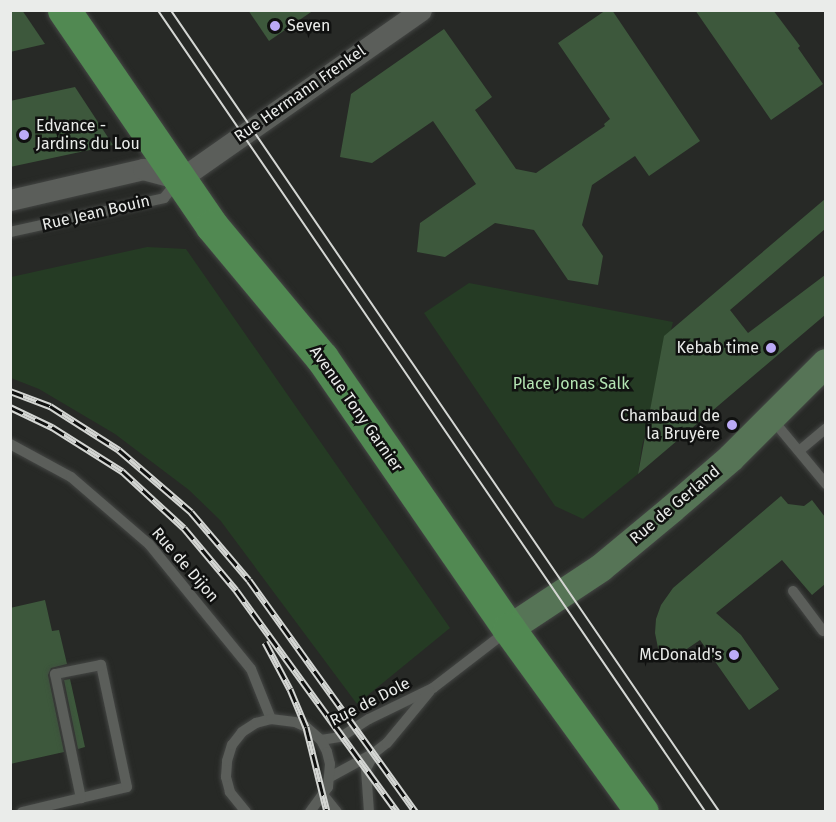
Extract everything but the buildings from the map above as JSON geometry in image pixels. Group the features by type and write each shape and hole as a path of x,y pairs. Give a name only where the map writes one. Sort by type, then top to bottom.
{"main road":[{"name":"Avenue Tony Garnier","path":"64,10 212,226 322,358 509,629 642,812"}],"street":[{"name":"Rue Hermann Frenkel","path":"180,179 421,10"},
{"name":"Rue Jean Bouin","path":"10,200 143,169 180,179"},
{"name":"Rue de Gerland","path":"509,629 601,568 731,458 825,363"}],"lane":[{"name":"Rue Jean Bouin","path":"10,232 165,198 180,179"},
{"path":"770,417 825,484"},
{"path":"799,451 825,428"},
{"name":"Rue de Dijon","path":"10,444 71,477 149,544 251,669 271,719"},
{"path":"793,591 824,632"},
{"name":"Rue de Dole","path":"321,740 340,737 369,719 433,688 509,629"},
{"path":"21,812 81,798 128,787 101,665 55,674 81,798"},
{"name":"Rue de Dole","path":"330,777 374,753 387,743 433,688"},
{"path":"238,810 226,777 227,760 232,745 242,732 256,723 271,719 295,722 306,727 321,740 330,764 330,777 324,796 310,812"},
{"path":"369,812 366,802 366,769 374,753"},
{"path":"324,796 337,812"}],"green space":[{"path":"147,247 186,249 450,628 357,704 220,520 189,490 115,434 39,389 11,378 11,277"},
{"name":"Place Jonas Salk","path":"469,283 673,322 642,446 638,474 583,519 555,506 424,313"}],"tram line":[{"path":"158,10 706,812"},
{"path":"171,10 720,812"}],"railway":[{"path":"10,391 50,406 119,450 191,512 249,580 416,812"},
{"path":"10,407 52,427 122,471 184,528 236,590 397,812"},
{"path":"265,642 290,689 306,727 327,812"}],"place":[{"name":"Seven","path":"275,26"},
{"name":"Edvance - Jardins du Lou","path":"24,135"},
{"name":"Kebab time","path":"771,348"},
{"name":"Chambaud de la Bruyère","path":"732,425"},
{"name":"McDonald's","path":"734,655"}]}
